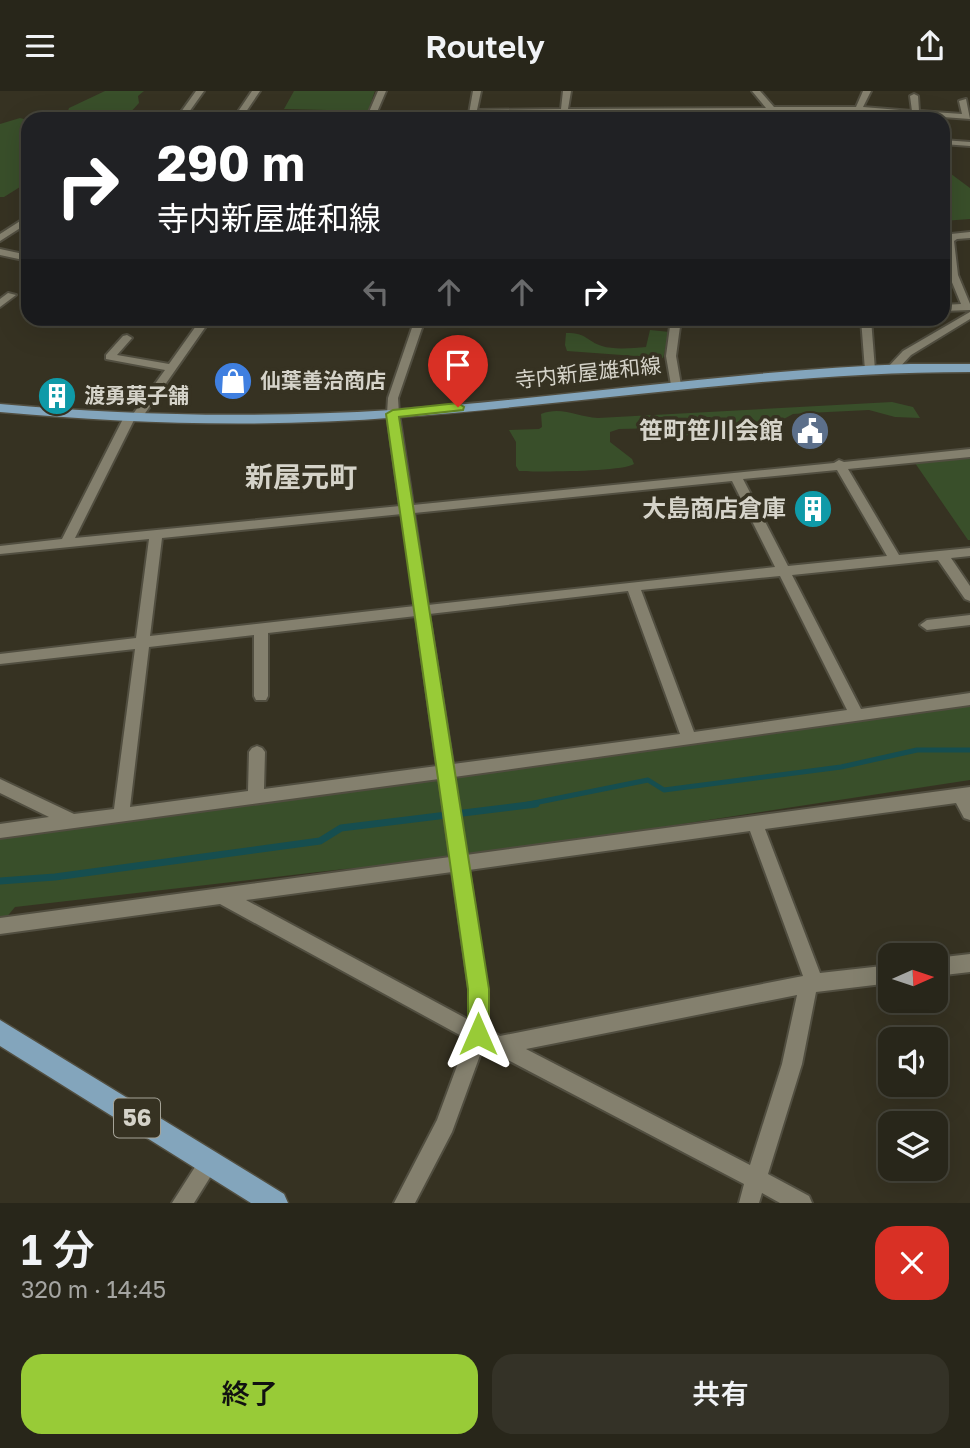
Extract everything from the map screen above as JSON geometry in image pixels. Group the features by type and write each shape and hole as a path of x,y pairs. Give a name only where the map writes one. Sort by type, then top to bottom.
{"main road":[{"name":"寺内新屋雄和線","path":"0,408 133,417 262,420 393,414 764,376 892,368 970,368"},
{"name":"56","path":"0,1032 275,1203"}],"street":[{"path":"185,112 200,91"},
{"path":"242,112 256,91"},
{"path":"373,112 382,91"},
{"path":"473,112 477,91"},
{"path":"564,111 567,91"},
{"path":"756,91 768,110"},
{"path":"858,112 867,91"},
{"path":"914,96 916,112"},
{"path":"950,117 968,117 963,101"},
{"path":"732,112 859,109 902,112"},
{"path":"541,112 568,112"},
{"path":"950,143 970,144"},
{"path":"0,238 21,224"},
{"path":"969,310 955,288 950,264 950,241 954,236 970,235"},
{"path":"0,252 21,256"},
{"path":"0,304 11,295"},
{"path":"950,309 969,310"},
{"path":"950,323 969,310"},
{"path":"67,542 133,417 173,368 201,326"},
{"path":"404,1203 445,1125 478,1034 478,989 408,508 397,459 393,414 393,398 418,326"},
{"path":"675,326 671,356 676,385"},
{"path":"867,326 870,370"},
{"path":"892,368 907,353 946,326"},
{"path":"127,338 110,357 173,368"},
{"path":"0,550 970,453"},
{"path":"839,464 896,560"},
{"path":"735,475 856,713"},
{"path":"121,814 156,534"},
{"path":"0,659 633,586 970,552"},
{"path":"942,555 970,596"},
{"path":"633,586 689,739"},
{"path":"927,625 970,620"},
{"path":"261,630 261,696"},
{"path":"0,831 256,796 447,774 856,713 970,699"},
{"path":"256,796 257,752"},
{"path":"0,786 70,820"},
{"path":"0,926 755,824 845,809 965,795 970,813"},
{"path":"749,1203 792,1064 812,984 755,824"},
{"path":"224,897 478,1034 802,1203"},
{"path":"948,966 970,963"},
{"path":"500,1045 812,984 878,976"},
{"path":"182,1203 209,1163"}],"green space":[{"path":"105,91 144,91 138,96 139,103 131,112 75,112 68,111 69,108"},
{"path":"294,91 375,91 368,111 284,109"},
{"path":"21,118 21,186 4,197 0,197 0,124"},
{"path":"950,173 970,188 970,219 950,220"},
{"path":"650,330 670,332 663,358 567,351 565,345 566,333 579,334 607,347 646,347"},
{"path":"892,402 913,407 920,418 895,417 869,410 793,414 769,427 693,433 683,437 661,428 619,429 610,432 610,442 632,459 634,464 597,470 519,471 516,466 516,442 509,430 539,429 542,427 541,414 556,411 598,418"},
{"path":"970,458 970,540 968,540 915,463"},
{"path":"970,704 970,780 466,857 456,774"},
{"path":"446,770 460,863 344,869 15,907 0,925 0,831"}],"waterway":[{"path":"524,805 648,780 664,790 841,767 917,750 970,750"},
{"path":"0,881 55,877 320,841 341,828 536,804"}],"place":[{"name":"仙葉善治商店","path":"233,381"},
{"name":"渡勇菓子舗","path":"57,396"},
{"name":"笹町笹川会館","path":"810,431"},
{"name":"大島商店倉庫","path":"813,509"}],"district":[{"name":"新屋元町","path":"301,477"}],"route":[{"path":"458,407 393,414 397,459 408,508 478,989 478,1034"}]}
